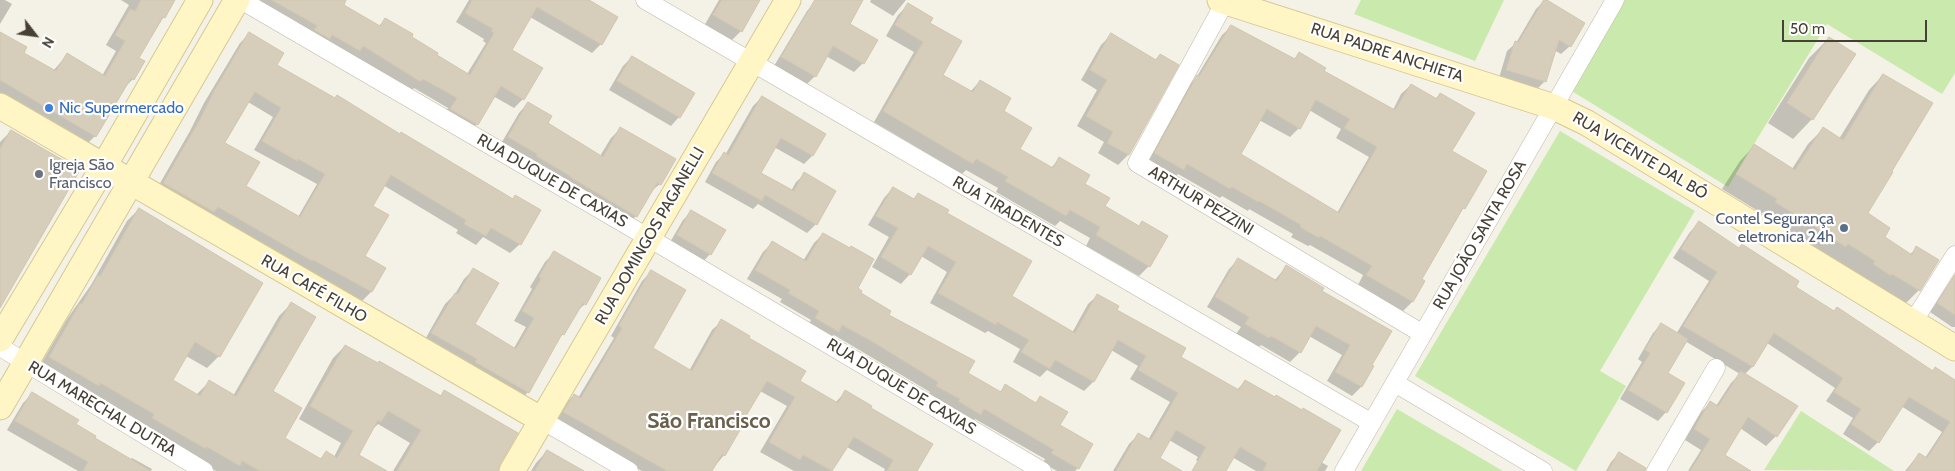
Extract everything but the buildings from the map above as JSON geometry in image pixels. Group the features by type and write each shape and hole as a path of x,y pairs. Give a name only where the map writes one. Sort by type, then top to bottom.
{"street":[{"path":"0,339 104,166 200,0"},
{"path":"0,407 239,0"},
{"name":"RUA DUQUE DE CAXIAS","path":"239,0 649,238 1042,471"},
{"name":"RUA TIRADENTES","path":"645,0 1372,423"},
{"name":"RUA DOMINGOS PAGANELLI","path":"512,471 788,0"},
{"name":"RUA JOÃO SANTA ROSA","path":"1344,471 1615,0"},
{"name":"RUA PADRE ANCHIETA","path":"1223,1 1554,107"},
{"name":"ARTHUR PEZZINI","path":"1223,1 1137,163 1423,334"},
{"name":"RUA CAFÉ FILHO","path":"0,106 629,471"},
{"name":"RUA VICENTE DAL BÓ","path":"1554,107 1588,123 1955,348"},
{"path":"1913,322 1955,255"},
{"name":"RUA MARECHAL DUTRA","path":"0,347 204,471"},
{"path":"1656,471 1716,368"},
{"path":"1395,383 1543,471"}],"green space":[{"path":"1361,0 1504,0 1475,61 1354,14"},
{"path":"1625,0 1955,0 1955,73 1942,94 1827,24 1728,187 1570,90"},
{"path":"1560,131 1695,211 1600,371 1626,386 1576,471 1415,376"},
{"path":"1397,409 1503,471 1361,471"},
{"path":"1801,411 1894,471 1764,470"}],"place":[{"name":"Nic Supermercado","path":"49,108"},
{"name":"Igreja São Francisco","path":"39,174"},
{"name":"Contel Segurança eletronica 24h","path":"1844,228"}],"district":[{"name":"São Francisco","path":"709,422"}]}
